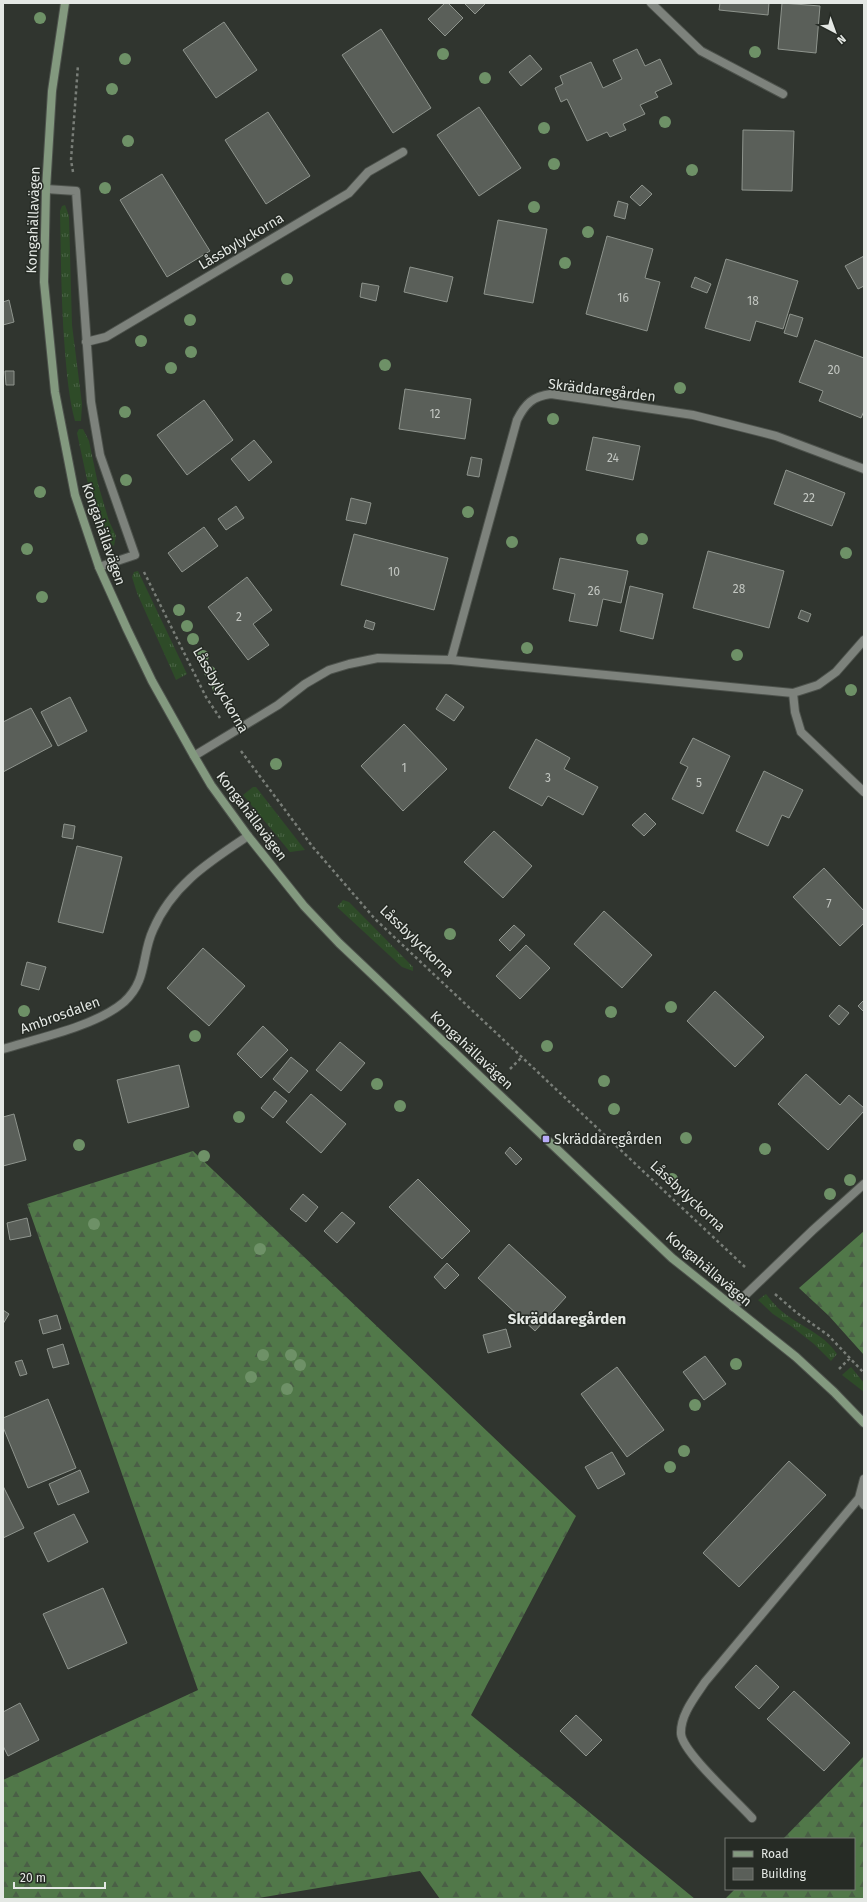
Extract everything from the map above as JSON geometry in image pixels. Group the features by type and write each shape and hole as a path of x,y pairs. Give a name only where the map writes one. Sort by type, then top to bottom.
{"street":[{"name":"Kongahällavägen","path":"65,3 52,91 46,189 44,282 55,392 63,441 75,495 99,567 152,681 194,756 211,785 248,836 304,906 339,943 672,1258 796,1357 834,1392 864,1423"},
{"path":"651,3 701,50 782,94"},
{"name":"Låssbylyckorna","path":"86,342 106,337 349,193 368,172 403,152"},
{"path":"46,189 76,191 91,402 100,455 136,555 99,567"},
{"name":"Skräddaregården","path":"451,660 517,420 524,406 541,395 551,394 692,415 720,421 776,436 864,469"},
{"path":"194,756 278,705 305,684 328,670 378,658 451,660 794,693 818,684 836,672 864,640"},
{"path":"794,693 795,712 801,732 864,792"},
{"name":"Ambrosdalen","path":"3,1049 74,1027 102,1016 123,1002 134,991 144,971 150,937 166,904 179,888 192,876 248,836"},
{"path":"733,1307 864,1184"},
{"path":"752,1818 687,1750 681,1734 684,1714 705,1682 858,1498 864,1479"},
{"path":"858,1498 864,1505"}],"path":[{"path":"76,191 71,160 79,61"},
{"name":"Låssbylyckorna","path":"136,555 206,697 230,734 258,775 312,846 375,919 521,1058 760,1281 797,1313 828,1335 864,1373"},
{"path":"510,1069 521,1058"}],"green space":[{"path":"65,205 69,216 72,325 82,404 81,421 75,421 67,378 61,282 60,211 62,206"},
{"path":"79,429 83,429 89,441 98,484 109,521 116,536 114,546 110,543 88,484 77,433"},
{"path":"138,571 187,674 176,680 137,593 132,577 134,572"},
{"path":"253,787 256,787 305,850 290,852 243,795"},
{"path":"343,900 349,902 413,967 413,971 402,967 337,907"},
{"path":"193,1151 576,1516 471,1715 695,1899 440,1899 420,1871 253,1899 3,1899 3,1780 198,1690 27,1204"},
{"path":"864,1231 864,1355 829,1316 799,1288"},
{"path":"766,1294 785,1314 825,1340 837,1354 831,1361 814,1344 773,1314 758,1300"},
{"path":"851,1367 864,1383 864,1392 842,1375"},
{"path":"864,1756 864,1899 725,1899 734,1890 855,1890 855,1838 784,1838"}],"building":[{"path":"445,3 448,3 463,18 445,36 428,19"},
{"path":"464,3 486,3 475,14"},
{"path":"720,3 769,3 768,15 719,10"},
{"path":"782,3 820,6 816,53 778,49"},
{"path":"224,22 257,70 216,98 183,50"},
{"path":"381,29 431,108 393,133 342,55"},
{"path":"637,49 645,66 660,59 672,84 655,92 658,97 640,105 645,114 623,124 626,130 610,137 607,132 587,141 567,99 561,102 555,88 563,84 560,76 591,62 603,88 622,79 613,60"},
{"path":"530,55 542,69 521,86 509,72"},
{"path":"479,107 521,168 479,196 437,135"},
{"path":"268,112 310,176 266,204 225,140"},
{"path":"743,130 794,131 792,191 742,190"},
{"path":"162,174 210,251 167,277 120,200"},
{"path":"642,185 652,194 640,206 630,197"},
{"path":"618,201 628,204 625,219 614,216"},
{"path":"498,220 547,229 533,303 484,294"},
{"path":"607,236 653,249 645,278 660,282 647,331 586,314"},
{"path":"864,256 864,286 858,289 845,266"},
{"path":"726,259 798,281 783,329 756,321 750,341 705,328"},
{"path":"410,267 453,277 447,302 404,292"},
{"path":"695,277 711,284 707,293 691,287"},
{"path":"362,283 379,286 376,301 360,297"},
{"path":"9,300 14,322 3,325 3,302"},
{"path":"790,314 803,318 797,337 784,333"},
{"path":"815,340 864,358 864,411 861,418 819,401 823,391 799,382"},
{"path":"5,371 14,371 14,385 6,385"},
{"path":"405,389 471,399 465,439 399,429"},
{"path":"204,400 233,440 187,475 157,435"},
{"path":"593,437 640,446 633,480 586,470"},
{"path":"254,440 272,462 249,481 231,459"},
{"path":"471,457 482,459 479,477 467,475"},
{"path":"786,470 845,493 832,526 774,504"},
{"path":"351,498 371,503 366,524 346,520"},
{"path":"236,506 244,518 226,530 218,519"},
{"path":"204,527 218,546 182,572 168,553"},
{"path":"354,534 448,558 434,610 341,585"},
{"path":"708,551 784,571 769,628 693,608"},
{"path":"560,558 628,571 621,603 603,599 597,626 569,621 575,594 553,589"},
{"path":"247,577 272,610 253,624 269,645 248,660 208,607"},
{"path":"630,586 663,594 653,639 620,631"},
{"path":"801,610 811,614 808,622 798,618"},
{"path":"366,620 375,623 373,630 364,627"},
{"path":"446,694 464,707 454,721 436,709"},
{"path":"70,697 87,731 58,746 41,712"},
{"path":"31,708 52,746 3,772 3,722"},
{"path":"404,724 447,769 403,811 361,766"},
{"path":"693,738 730,756 703,814 672,799 688,767 680,763"},
{"path":"536,739 570,758 564,769 598,787 583,815 548,796 542,806 509,788"},
{"path":"764,771 803,790 789,818 782,815 768,846 736,831"},
{"path":"645,813 656,824 644,836 632,825"},
{"path":"64,824 75,826 73,839 62,837"},
{"path":"494,831 532,866 503,898 464,862"},
{"path":"77,846 122,857 103,933 58,922"},
{"path":"824,868 864,911 864,923 840,946 793,897"},
{"path":"604,911 652,955 622,988 574,944"},
{"path":"514,925 525,935 510,951 499,940"},
{"path":"526,945 550,968 520,999 496,976"},
{"path":"203,948 245,986 209,1026 167,988"},
{"path":"27,962 46,967 39,990 21,985"},
{"path":"715,991 764,1037 735,1067 687,1021"},
{"path":"864,1000 864,1012 858,1006"},
{"path":"839,1005 849,1013 839,1025 829,1016"},
{"path":"263,1026 288,1050 261,1078 237,1054"},
{"path":"340,1042 365,1063 341,1091 316,1070"},
{"path":"291,1057 308,1071 289,1093 273,1079"},
{"path":"179,1065 189,1107 128,1123 117,1080"},
{"path":"806,1074 840,1105 849,1095 864,1108 864,1111 828,1150 778,1104"},
{"path":"275,1091 287,1101 273,1118 261,1108"},
{"path":"311,1094 346,1124 321,1153 286,1122"},
{"path":"14,1114 26,1160 3,1166 3,1117"},
{"path":"510,1147 522,1159 516,1165 505,1153"},
{"path":"418,1179 470,1231 442,1259 389,1207"},
{"path":"303,1194 318,1207 306,1222 290,1209"},
{"path":"342,1212 355,1223 337,1243 324,1231"},
{"path":"27,1218 31,1236 10,1240 7,1223"},
{"path":"509,1244 566,1297 535,1331 478,1278"},
{"path":"447,1263 459,1275 445,1289 434,1277"},
{"path":"3,1310 9,1314 3,1324"},
{"path":"57,1315 61,1329 43,1334 39,1320"},
{"path":"506,1329 511,1347 488,1353 483,1335"},
{"path":"63,1344 69,1364 53,1368 47,1349"},
{"path":"705,1356 726,1384 704,1400 683,1372"},
{"path":"22,1360 27,1374 20,1376 15,1362"},
{"path":"617,1367 664,1430 627,1457 581,1394"},
{"path":"48,1399 76,1468 28,1488 3,1427 3,1418"},
{"path":"612,1452 625,1474 598,1489 585,1467"},
{"path":"789,1461 826,1495 739,1587 703,1553"},
{"path":"80,1470 89,1492 58,1505 49,1484"},
{"path":"3,1486 24,1528 3,1538"},
{"path":"74,1514 88,1542 48,1562 34,1533"},
{"path":"103,1588 127,1643 68,1669 43,1614"},
{"path":"756,1665 779,1687 759,1709 735,1687"},
{"path":"794,1691 850,1743 824,1771 767,1719"},
{"path":"20,1703 39,1740 8,1756 3,1746 3,1712"},
{"path":"576,1715 602,1740 586,1756 560,1731"}],"place":[{"name":"Skräddaregården","path":"546,1139"}],"district":[{"name":"Skräddaregården","path":"567,1319"}]}
